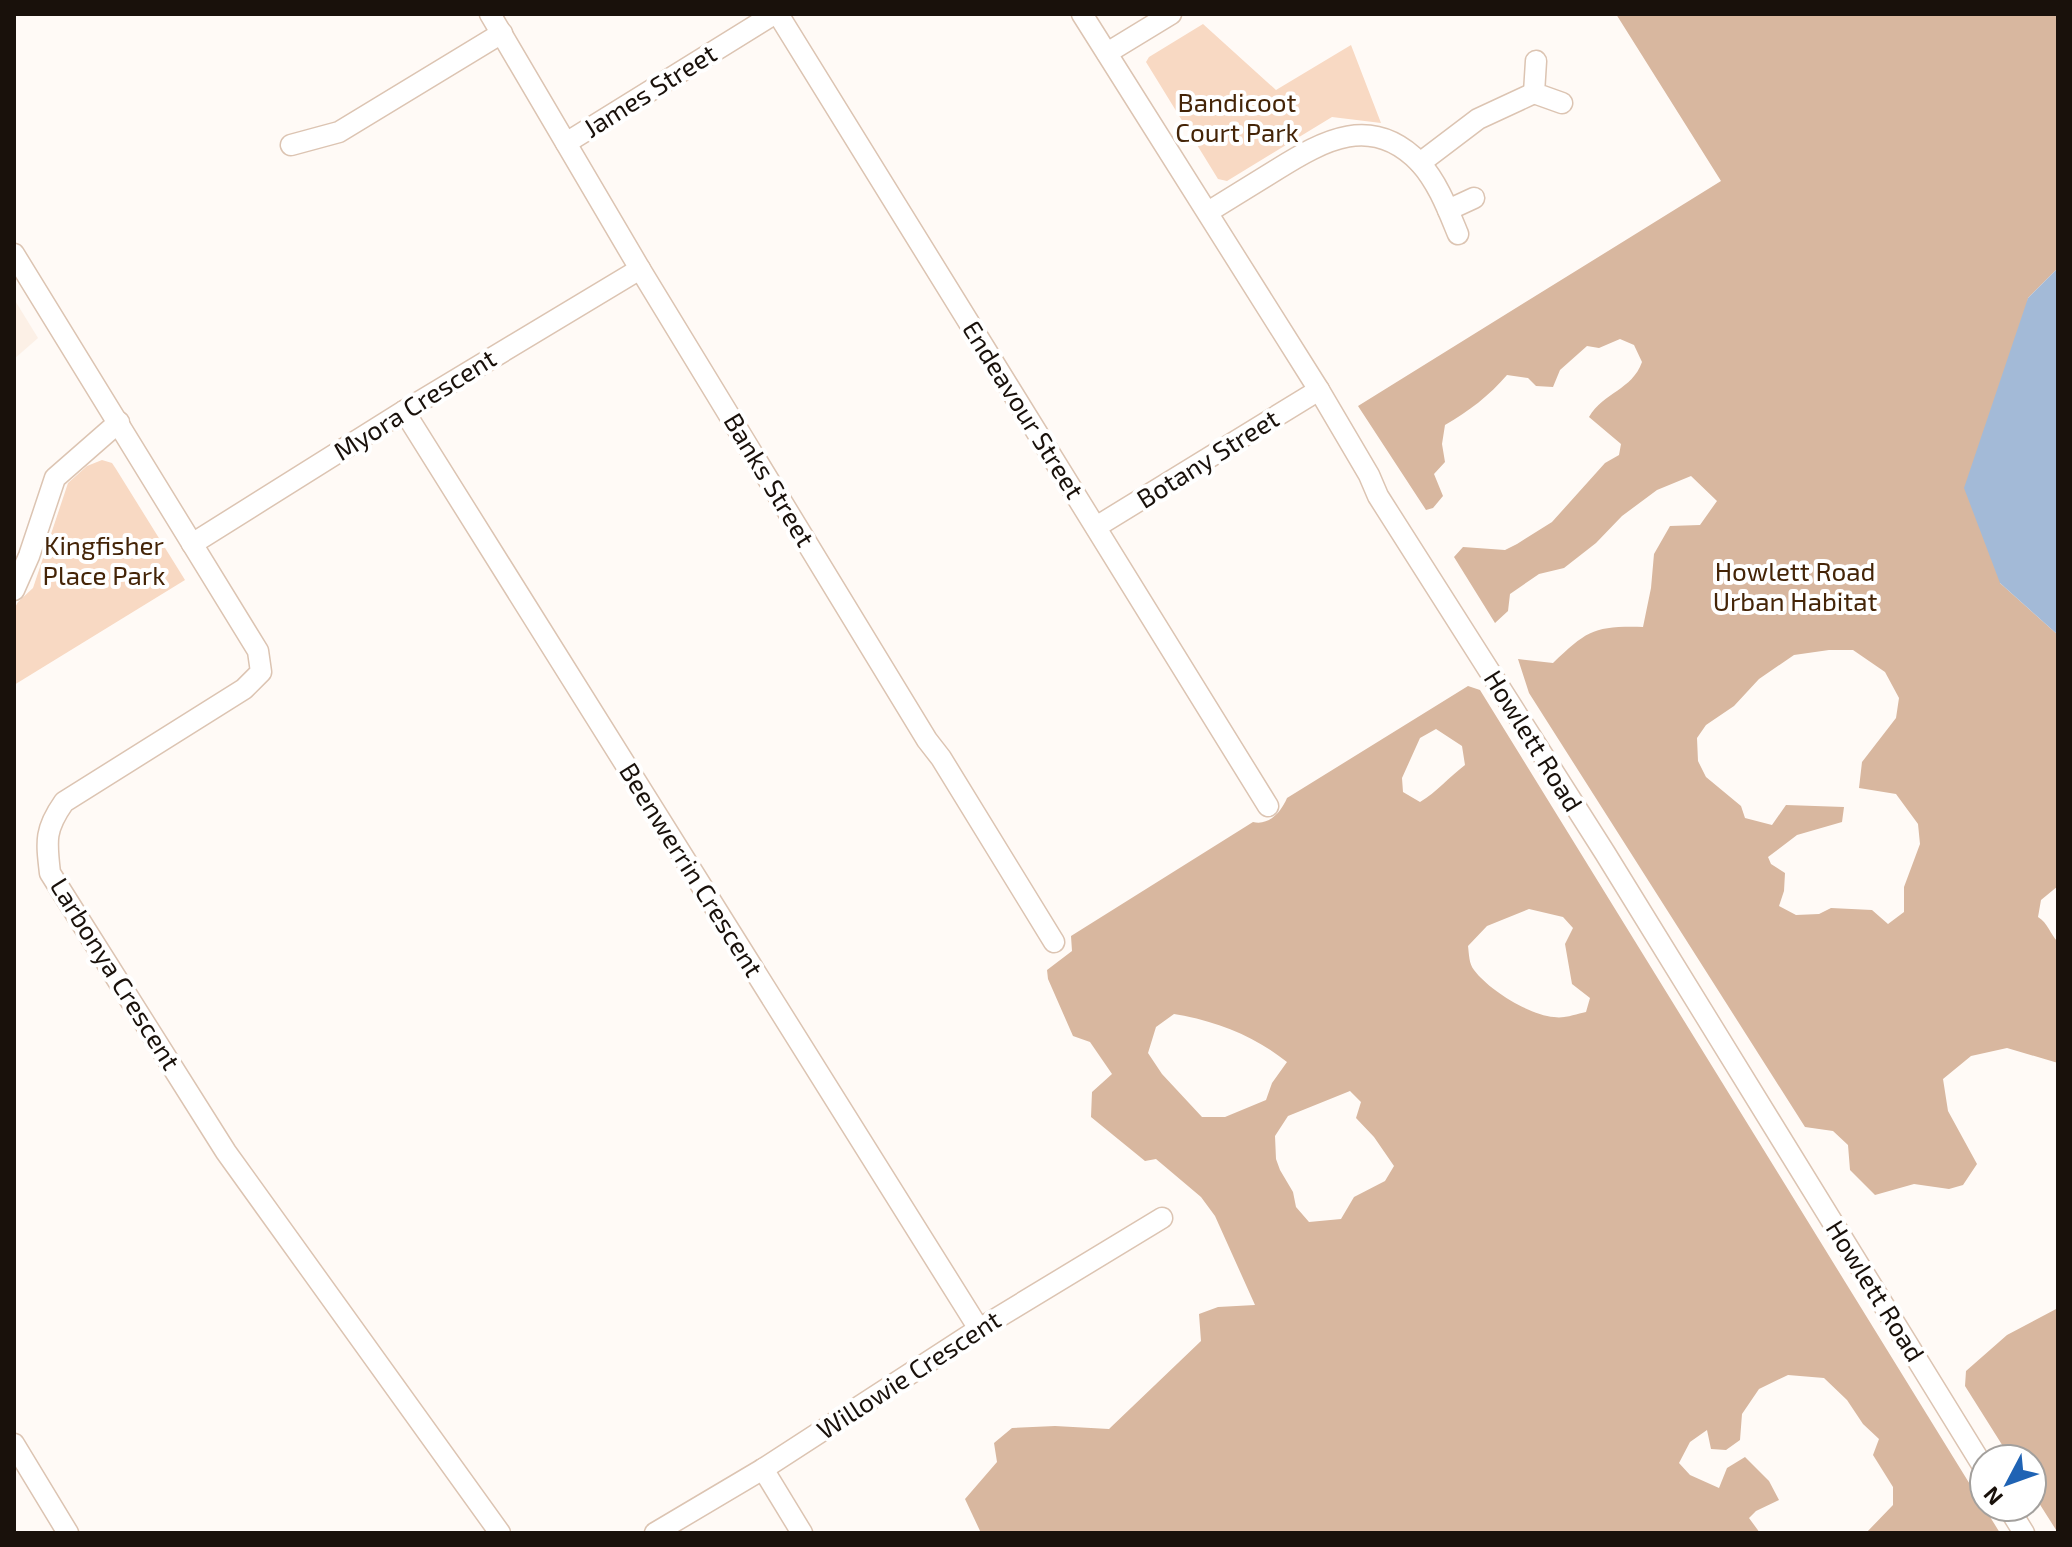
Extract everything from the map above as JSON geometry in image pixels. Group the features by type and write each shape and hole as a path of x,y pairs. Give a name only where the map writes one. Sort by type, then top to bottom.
{"street":[{"name":"Banks Street","path":"490,14 640,269 1054,942"},
{"name":"James Street","path":"566,143 776,14"},
{"name":"Endeavour Street","path":"776,14 1268,806"},
{"name":"Howlett Road","path":"1082,14 1319,390 1378,496 1605,853 1969,1443"},
{"path":"1107,53 1171,14"},
{"path":"291,145 339,132 502,33"},
{"path":"1534,93 1536,61"},
{"path":"1420,163 1478,119 1534,93 1562,103"},
{"path":"1208,212 1326,141 1358,134 1390,141 1420,163 1441,195 1458,234"},
{"path":"1448,210 1474,198"},
{"name":"Larbonya Crescent","path":"14,254 258,651 261,672 244,689 64,802 50,822 46,843 50,873 226,1152 500,1533"},
{"name":"Myora Crescent","path":"192,544 404,411 640,269"},
{"name":"Botany Street","path":"1096,527 1319,390"},
{"name":"Beenwerrin Crescent","path":"404,411 979,1329"},
{"path":"14,590 55,478 119,422"},
{"name":"Willowie Crescent","path":"655,1533 763,1469 979,1329 1162,1218"},
{"path":"14,1444 68,1533"},
{"path":"763,1469 802,1533"}],"shaded area":[{"path":"14,299 38,338 14,359"}],"green space":[{"name":"Howlett Road Urban Habitat","path":"1616,14 2058,14 2058,268 2028,298 2000,583 2058,635 2058,886 2041,900 2038,917 2058,942 2058,1063 2007,1048 1971,1056 1943,1079 1948,1111 1977,1164 1963,1185 1949,1189 1914,1184 1875,1195 1850,1170 1848,1145 1833,1131 1805,1127 1529,693 1518,659 1553,663 1593,632 1643,627 1654,554 1670,526 1700,525 1717,501 1691,476 1657,490 1622,516 1596,543 1564,568 1539,574 1510,594 1508,611 1495,623 1454,557 1463,547 1505,550 1517,544 1552,522 1605,463 1619,455 1621,444 1589,417 1637,371 1642,362 1634,345 1620,339 1599,348 1587,346 1560,370 1553,387 1536,386 1528,378 1507,375 1478,403 1445,425 1442,444 1445,462 1434,474 1443,496 1433,508 1426,510 1358,406 1721,181","holes":["1853,650 1885,672 1899,698 1896,718 1862,762 1859,788 1896,794 1918,824 1920,844 1904,887 1904,912 1888,924 1872,910 1831,908 1819,914 1796,915 1779,906 1785,873 1771,864 1768,857 1797,835 1842,822 1844,807 1786,805 1772,825 1745,818 1741,806 1706,777 1698,761 1697,738 1706,725 1734,706 1759,679 1794,655"]},
{"name":"Bandicoot Court Park","path":"1203,24 1276,90 1351,45 1381,123 1332,117 1227,181 1218,179 1146,62 1149,57"},
{"name":"Kingfisher Place Park","path":"102,460 112,463 185,580 14,685 14,609 33,588 68,483 87,466"},
{"path":"1468,686 1480,690 1968,1481 1968,1523 1994,1523 2000,1533 1866,1533 1893,1505 1893,1487 1873,1455 1879,1439 1824,1378 1788,1375 1759,1389 1742,1414 1740,1440 1726,1450 1711,1449 1707,1430 1690,1442 1679,1463 1690,1475 1719,1488 1727,1468 1745,1457 1769,1481 1779,1500 1756,1511 1749,1518 1760,1533 981,1533 965,1499 997,1462 994,1443 1012,1428 1055,1426 1109,1429 1201,1341 1199,1314 1218,1307 1255,1305 1215,1216 1201,1197 1156,1159 1145,1161 1091,1117 1092,1092 1112,1074 1090,1042 1073,1036 1047,970 1072,951 1071,936 1253,822 1269,820 1287,798","holes":["1436,729 1462,746 1465,765 1420,802 1403,792 1402,778 1420,738","1529,909 1563,917 1573,928 1565,944 1572,984 1590,998 1586,1012 1562,1017 1533,1012 1489,986 1472,968 1468,946 1487,926","1174,1014 1234,1030 1287,1062 1272,1083 1266,1100 1225,1117 1202,1117 1162,1074 1148,1053 1156,1027","1350,1091 1361,1102 1356,1118 1394,1166 1385,1181 1354,1197 1341,1219 1309,1222 1296,1207 1293,1192 1280,1170 1275,1136 1288,1116"]},
{"path":"2058,1308 2058,1533 2048,1517 2048,1443 2001,1443 1965,1386 1966,1371 2007,1335"}],"water":[{"path":"2058,268 2058,635 2000,583 1964,488 2028,298"}]}
